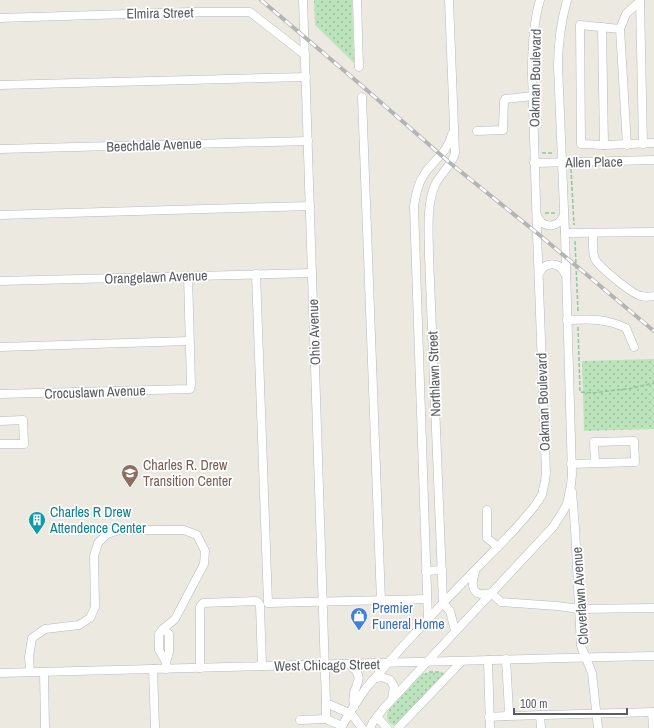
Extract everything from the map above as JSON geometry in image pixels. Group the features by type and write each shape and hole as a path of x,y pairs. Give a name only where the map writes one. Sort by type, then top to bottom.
{"street":[{"name":"Ohio Avenue","path":"303,0 326,719"},
{"path":"357,0 360,67"},
{"name":"Northlawn Street","path":"449,0 454,156 453,160 440,176 432,194 429,220 429,256 443,603 450,611 455,631"},
{"name":"Oakman Boulevard","path":"341,727 366,688 443,603 475,572 516,528 542,496 545,481 545,442 539,274 539,214 534,163 532,48 534,28 540,0"},
{"name":"Oakman Boulevard","path":"370,728 392,699 557,522 567,504 571,485 571,464 565,233 561,214 558,53 561,23 567,0"},
{"path":"627,145 620,29 626,14 640,0"},
{"path":"640,0 643,144"},
{"name":"Elmira Street","path":"0,18 192,12 250,12 305,56"},
{"path":"620,29 580,25 581,144 627,145 654,143"},
{"path":"602,27 604,145"},
{"path":"0,85 306,77"},
{"path":"477,132 502,130 504,128 505,99 533,96"},
{"path":"362,97 381,601"},
{"name":"Northlawn Street","path":"428,620 414,206 416,192 424,173 447,148 451,138 454,120"},
{"name":"Beechdale Avenue","path":"0,149 308,141"},
{"name":"Allen Place","path":"534,163 654,160"},
{"path":"429,168 440,176"},
{"path":"0,215 310,206"},
{"path":"539,214 540,221 550,226 557,224 562,218 561,214"},
{"path":"414,220 429,220"},
{"path":"565,233 654,232"},
{"path":"593,233 594,255 597,262 634,292 643,297 654,296"},
{"path":"415,257 429,256"},
{"path":"539,274 547,265 554,265 560,267 566,275"},
{"name":"Orangelawn Avenue","path":"0,281 312,273"},
{"path":"256,274 268,604 427,599"},
{"path":"0,347 190,341 188,276"},
{"path":"567,320 591,319 617,324 626,328 634,347"},
{"name":"Crocuslawn Avenue","path":"0,394 190,389 190,341"},
{"path":"0,421 23,420 24,444 0,444"},
{"path":"421,434 436,434"},
{"path":"571,464 635,462 634,441 594,442 595,463"},
{"name":"Cloverlawn Avenue","path":"571,485 575,528 581,646 592,673 598,728"},
{"path":"487,510 488,538 498,547"},
{"path":"30,672 29,657 32,638 45,629 79,625 90,618 95,607 94,556 98,543 107,534 120,530 184,530 197,535 205,551 204,564 175,620 163,629 169,634 169,652 166,665"},
{"path":"426,571 442,570"},
{"path":"475,572 472,580 475,592 482,595 491,593 501,602 580,609 654,608"},
{"path":"200,668 200,607 203,603 257,601 260,605 262,666"},
{"name":"West Chicago Street","path":"0,673 153,669 166,665 200,668 654,656"},
{"path":"506,659 509,712 506,716"},
{"path":"488,660 490,728"},
{"path":"398,728 462,661"},
{"path":"349,664 357,671 359,676 359,681 354,692 351,711"},
{"path":"153,669 155,728"},
{"path":"44,672 45,728"},
{"path":"376,678 382,677 390,680 394,686 392,699"},
{"path":"326,703 351,711 362,728"},
{"path":"489,717 653,712 653,728"},
{"path":"540,715 541,728"},
{"path":"377,717 387,728"},
{"path":"300,720 326,719 341,727"}],"path":[{"path":"540,153 555,153"},
{"path":"570,162 575,233"},
{"path":"539,214 561,214"},
{"path":"580,392 593,393 632,388 654,383"},
{"path":"425,672 444,672"}],"green space":[{"path":"314,0 352,0 354,63 315,25"},
{"path":"654,359 654,429 584,431 582,361"},
{"path":"443,672 444,675 396,725 391,724 388,721 388,711 423,673"}],"railway":[{"path":"261,0 450,163 537,233 654,331"}],"place":[{"name":"Charles R. Drew Transition Center","path":"130,488"},
{"name":"Charles R Drew Attendence Center","path":"37,535"},
{"name":"Premier Funeral Home","path":"359,631"}]}
